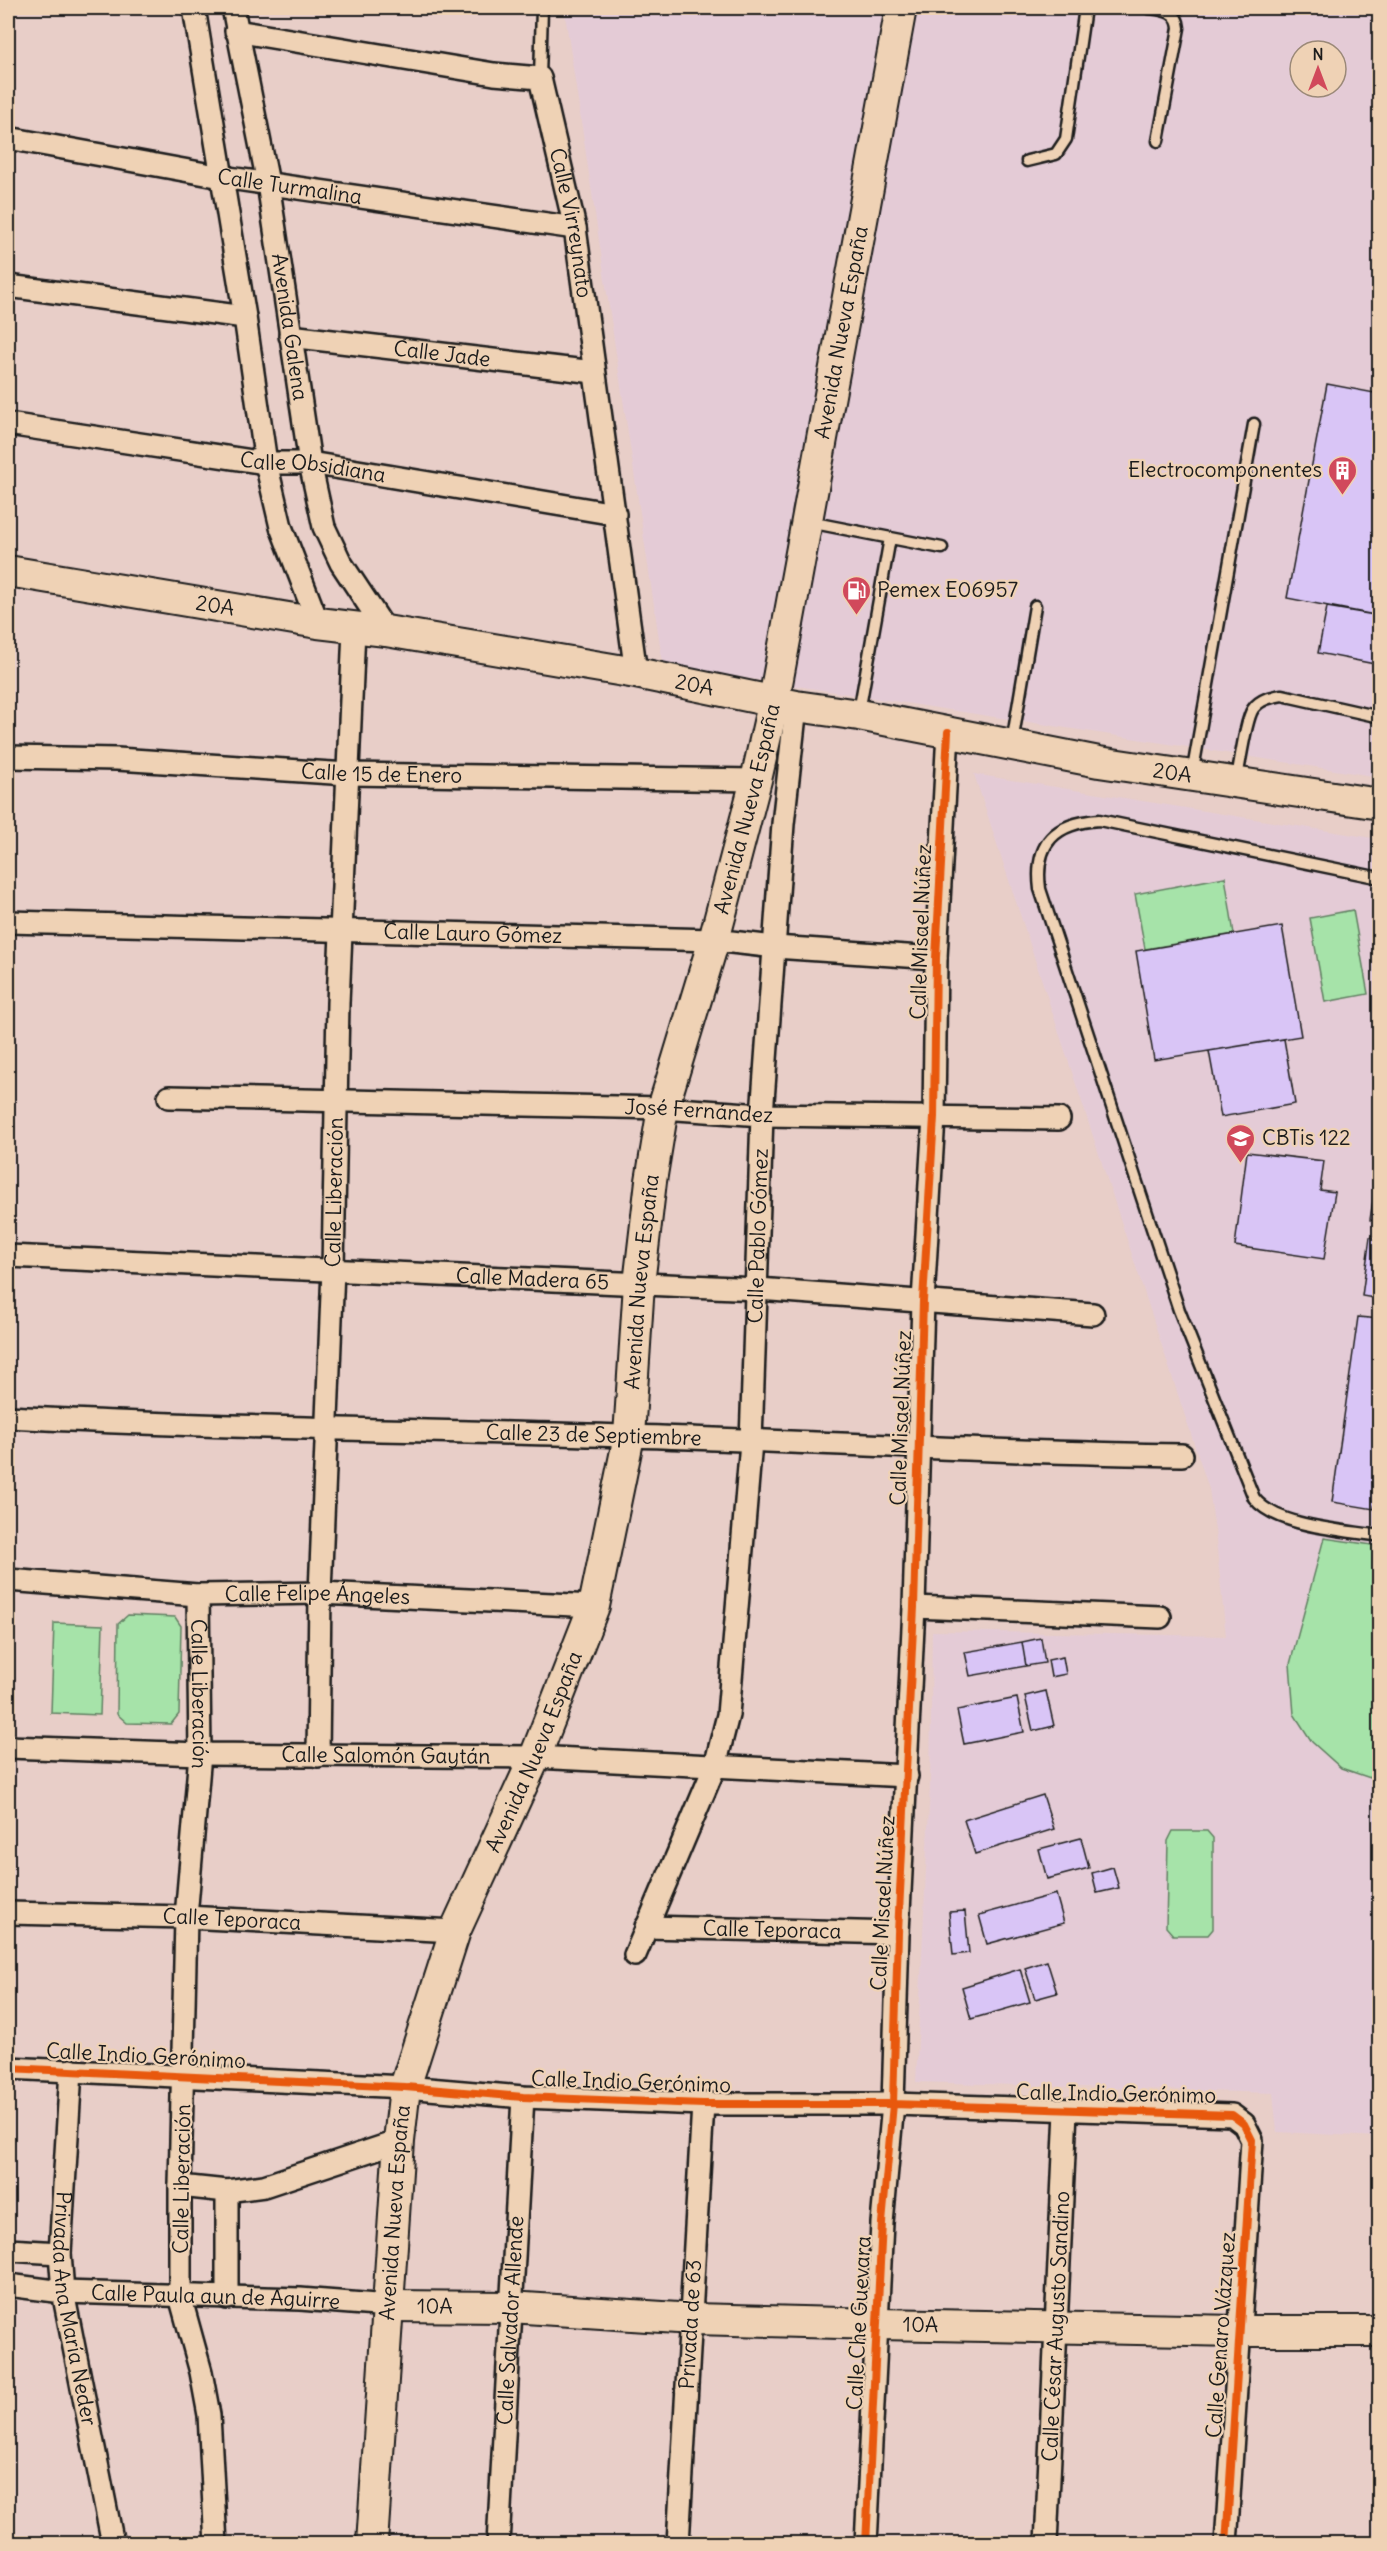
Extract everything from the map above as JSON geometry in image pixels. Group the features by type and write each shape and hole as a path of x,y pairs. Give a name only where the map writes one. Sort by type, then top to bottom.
{"main road":[{"name":"Avenida Nueva España","path":"372,2544 399,2141 405,2087 455,1931 535,1757 594,1605 629,1436 639,1284 651,1181 663,1108 714,940 756,780 785,703 806,522 900,8"},
{"name":"20A","path":"8,571 636,673 785,703 1012,743 1099,762 1380,804"},
{"name":"10A","path":"389,2306 510,2307 693,2319 878,2324 1239,2331 1380,2331"}],"street":[{"name":"Avenida Galena","path":"194,8 245,317 266,463 281,526 318,623"},
{"name":"Avenida Galena","path":"233,8 268,183 310,463 324,527 341,563 386,631"},
{"path":"236,31 494,74 540,78"},
{"name":"Calle Virreynato","path":"540,78 575,228 636,673"},
{"name":"Calle Turmalina","path":"8,138 222,177 575,228"},
{"path":"8,286 245,317"},
{"name":"Calle Jade","path":"290,336 594,372"},
{"name":"Calle Obsidiana","path":"8,424 266,463 310,463 615,514"},
{"name":"Calle Liberación","path":"318,1756 320,1593 354,628"},
{"name":"Calle Pablo Gómez","path":"716,1766 728,1715 751,1442 758,1289 762,1115 783,824 785,703"},
{"name":"Calle Misael Núñez","path":"893,2104 898,1934 914,1606 923,1300 934,1117 936,958 948,732"},
{"name":"Calle 15 de Enero","path":"8,757 117,759 348,774 756,780"},
{"name":"Calle Lauro Gómez","path":"8,922 714,940 775,947 936,958"},
{"name":"José Fernández","path":"170,1097 663,1108 762,1115 1059,1119"},
{"name":"Calle Madera 65","path":"8,1256 758,1289 1093,1314"},
{"name":"Calle 23 de Septiembre","path":"8,1417 326,1430 629,1436 1045,1454 1182,1455"},
{"name":"Calle Felipe Ángeles","path":"8,1580 198,1595 320,1593 594,1605"},
{"name":"Calle Liberación","path":"198,1595 200,1754 186,1917 180,2296 201,2372 209,2415 216,2544"},
{"path":"914,1606 1160,1617"},
{"name":"Calle Salomón Gaytán","path":"8,1747 200,1754 535,1757 907,1776"},
{"path":"635,1955 716,1766"},
{"name":"Calle Teporaca","path":"8,1913 186,1917 455,1931"},
{"name":"Calle Teporaca","path":"646,1927 898,1934"},
{"name":"Calle Indio Gerónimo","path":"8,2068 405,2087 523,2097 703,2104 893,2104 1222,2114 1239,2119 1248,2128"},
{"name":"Privada Ana María Neder","path":"71,2070 60,2253 63,2292 113,2544"},
{"name":"Calle Salvador Allende","path":"498,2544 523,2097"},
{"name":"Privada de 63","path":"678,2544 693,2319 703,2104"},
{"name":"Calle Che Guevara","path":"866,2544 882,2223 893,2104"},
{"name":"Calle César Augusto Sandino","path":"1046,2544 1066,2111"},
{"name":"Calle Genaro Vázquez","path":"1226,2544 1252,2140 1248,2128"},
{"path":"180,2186 227,2191 264,2186 399,2141"},
{"path":"227,2191 227,2298"},
{"path":"8,2250 60,2253"},
{"name":"Calle Paula aun de Aguirre","path":"8,2285 63,2292 300,2299 389,2306"}],"lane":[{"path":"540,78 542,8"},
{"path":"1027,161 1056,154 1066,139 1085,8"},
{"path":"1149,8 1173,14 1178,20 1179,28 1158,141"},
{"path":"1192,776 1254,424"},
{"path":"806,522 942,548"},
{"path":"859,715 890,538"},
{"path":"1012,743 1035,606"},
{"path":"1236,782 1252,711 1270,697 1282,695 1380,717"},
{"path":"1380,878 1100,820 1067,825 1050,839 1041,858 1038,873 1040,889 1113,1116 1179,1310 1254,1498 1259,1504 1284,1520 1380,1536"}],"shaded area":[{"path":"564,8 1379,8 1379,777 663,665"},
{"name":"CBTis 122","path":"974,774 1379,839 1379,2137 1277,2132 1273,2093 916,2082 930,1785 932,1631 1226,1636 1209,1489"}],"green space":[{"path":"1225,877 1234,934 1145,949 1135,894"},
{"path":"1353,910 1368,994 1325,1002 1310,918"},
{"path":"1324,1538 1379,1546 1379,1781 1341,1768 1312,1742 1294,1714 1290,1664"},
{"path":"128,1615 175,1617 181,1626 179,1714 171,1724 127,1723 117,1714 118,1624"},
{"path":"54,1623 103,1625 100,1715 51,1713"},
{"path":"1173,1831 1207,1831 1213,1838 1213,1929 1208,1935 1173,1935 1166,1927 1168,1841"}],"building":[{"name":"Electrocomponentes","path":"1327,384 1380,394 1380,616 1287,598"},
{"path":"1327,607 1380,616 1380,665 1318,653"},
{"path":"1282,926 1301,1036 1154,1060 1136,951"},
{"path":"1284,1039 1295,1104 1221,1117 1209,1051"},
{"path":"1247,1152 1324,1161 1320,1190 1335,1192 1324,1259 1235,1246"},
{"path":"1377,1174 1380,1174 1380,1222 1370,1220"},
{"path":"1370,1237 1380,1239 1380,1299 1362,1296"},
{"path":"1358,1317 1380,1319 1380,1465 1374,1509 1332,1502"},
{"path":"1041,1638 1045,1663 1026,1666 1022,1642"},
{"path":"1022,1642 1026,1666 970,1676 965,1652"},
{"path":"1063,1657 1066,1674 1051,1677 1048,1660"},
{"path":"1046,1691 1054,1726 1033,1731 1025,1696"},
{"path":"1017,1698 1024,1732 964,1744 957,1710"},
{"path":"1043,1795 1054,1829 975,1854 964,1820"},
{"path":"1081,1838 1089,1868 1047,1879 1039,1849"},
{"path":"1113,1867 1119,1888 1097,1893 1092,1873"},
{"path":"1056,1894 1064,1923 987,1944 979,1915"},
{"path":"965,1911 969,1953 953,1955 949,1912"},
{"path":"1047,1961 1057,1993 1035,1999 1025,1968"},
{"path":"1020,1969 1030,2002 971,2019 962,1987"}],"cycle path":[{"path":"866,2544 882,2223 893,2104 898,1933 914,1607 923,1301 934,1117 936,958 948,732"},
{"path":"8,2068 405,2087 523,2097 703,2104 893,2104 1232,2115 1244,2124 1252,2140 1226,2544"}],"place":[{"name":"Electrocomponentes","path":"1343,496"},
{"name":"Pemex E06957","path":"856,616"},
{"name":"CBTis 122","path":"1241,1164"}]}
